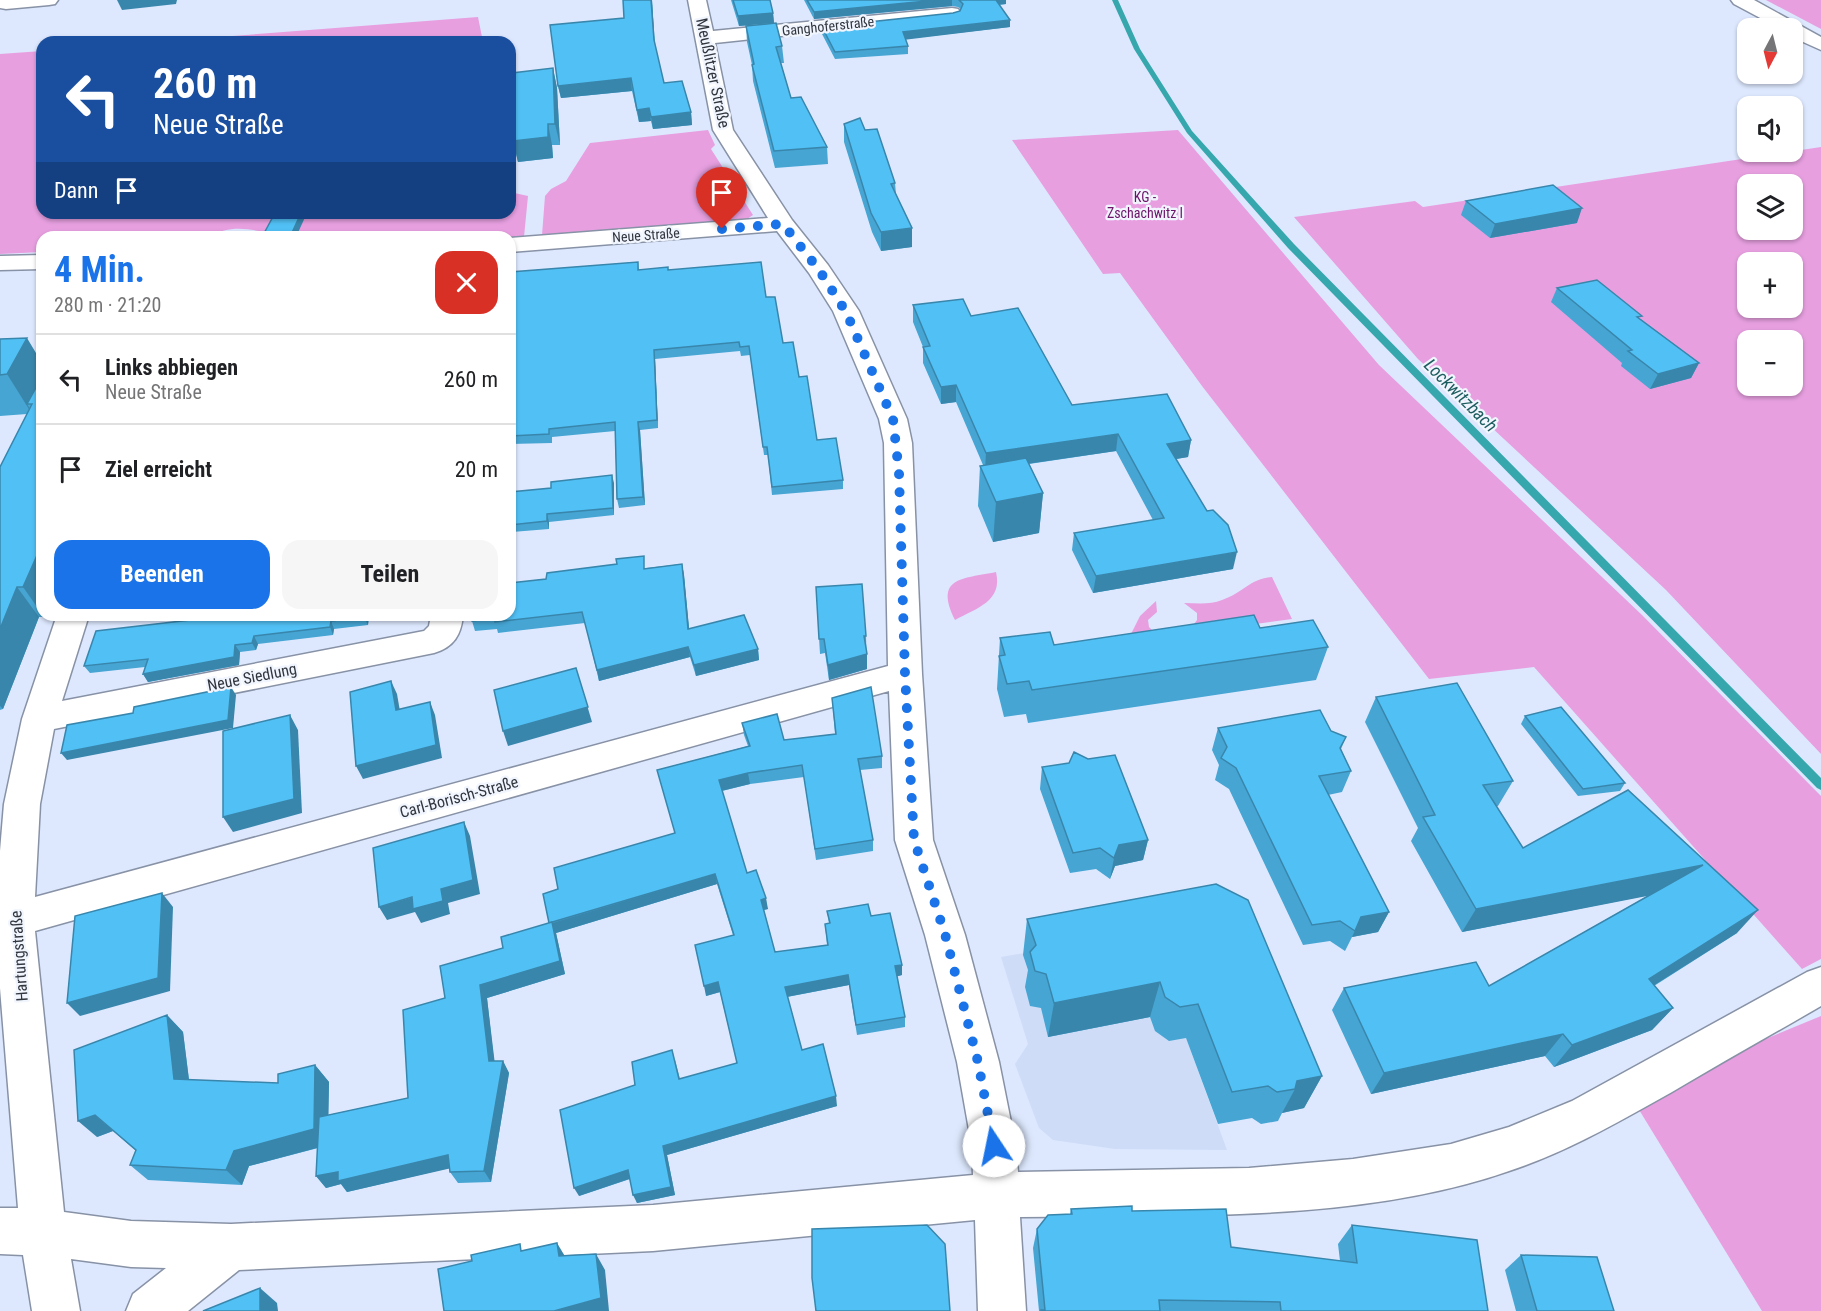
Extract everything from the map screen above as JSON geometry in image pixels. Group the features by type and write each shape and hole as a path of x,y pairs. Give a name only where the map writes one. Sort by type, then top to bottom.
{"street":[{"path":"5,6 49,0"},
{"name":"Meußlitzer Straße","path":"697,0 723,130 783,224 819,270 846,312 893,419 899,473 905,674 914,840 945,934 978,1062 994,1146 1002,1311"},
{"path":"1740,0 1772,18"},
{"name":"Ganghoferstraße","path":"704,38 952,13"},
{"path":"1803,35 1821,44"},
{"name":"Neue Straße","path":"516,245 783,224"},
{"path":"0,263 36,262"},
{"name":"Hartungstraße","path":"56,1311 21,1231 14,920 22,804 39,719 71,621"},
{"name":"Neue Siedlung","path":"39,719 434,641 445,631 446,621"},
{"name":"Carl-Borisch-Straße","path":"14,920 905,674"},
{"path":"21,1231 131,1244 231,1247 653,1228 997,1195 1249,1191 1353,1182 1476,1160 1497,1154 1587,1116 1821,985"},
{"path":"150,1311 231,1247"}],"shaded area":[{"path":"1144,932 1227,1150 1115,1149 1053,1140 1039,1128 1015,1064 1028,1044 1001,957"}],"green space":[{"path":"1766,0 1821,0 1821,29"},
{"path":"478,17 482,36 232,36"},
{"path":"36,51 36,219 516,219 516,193 528,196 524,237 516,237 516,231 256,231 236,229 223,231 36,231 36,252 0,254 0,54"},
{"path":"708,130 715,145 711,149 753,215 747,219 542,235 545,196 551,189 566,181 590,143"},
{"name":"KG - Zschachwitz I","path":"1178,130 1379,365 1642,615 1821,796 1821,959 1802,969 1534,667 1429,679 1202,386 1120,273 1103,274 1012,140"},
{"path":"1821,147 1821,754 1666,590 1418,359 1294,217 1415,201 1423,207 1737,160 1737,162 1803,162 1803,150"},
{"path":"996,572 996,590 992,597 955,620 949,606 948,595 955,582 972,576"},
{"path":"1272,577 1292,619 1219,629 1191,628 1197,620 1197,613 1184,603 1217,602 1257,580"},
{"path":"1156,601 1157,612 1148,620 1149,627 1155,633 1131,634 1140,616"},
{"path":"1821,1016 1821,1311 1762,1311 1630,1095"}],"building":[{"path":"623,0 651,0 654,40 664,83 682,81 691,112 651,117 649,108 637,110 631,78 558,86 550,25 624,18"},
{"path":"733,0 770,0 773,13 738,16"},
{"path":"807,0 937,0 814,12"},
{"path":"959,0 996,0 1010,20 903,32 908,46 835,52 822,27 953,13 960,11 963,4"},
{"path":"776,23 782,46 776,47 791,98 801,97 827,147 774,151 752,65 754,64 746,26"},
{"path":"553,68 555,124 548,124 548,137 516,141 516,73"},
{"path":"860,118 865,130 877,129 895,183 891,184 912,228 881,232 871,213 844,124"},
{"path":"1553,185 1582,208 1495,224 1466,201"},
{"path":"272,219 298,219 293,231 265,231"},
{"path":"638,262 638,270 668,267 668,270 761,262 766,297 775,297 783,343 793,342 799,377 807,376 817,440 836,438 843,480 772,487 767,447 763,447 749,346 740,347 739,342 654,350 657,420 638,422 643,497 617,499 615,422 549,429 549,434 516,436 516,272"},
{"path":"1597,280 1642,316 1637,317 1699,363 1658,374 1628,351 1632,350 1557,288"},
{"path":"963,299 971,316 1018,308 1072,405 1167,394 1191,440 1167,444 1207,511 1213,510 1228,525 1237,552 1096,576 1074,533 1164,518 1118,434 986,453 956,385 941,387 923,347 930,346 913,305"},
{"path":"27,338 7,374 0,375 0,339"},
{"path":"36,388 36,558 23,587 17,587 0,629 0,467 32,404 27,404"},
{"path":"1026,458 1043,493 996,502 980,466"},
{"path":"612,475 613,508 547,514 547,521 516,524 516,491 551,488 551,482"},
{"path":"644,556 644,569 682,564 688,629 744,615 758,649 694,665 688,647 597,670 582,612 516,620 516,582 546,579 547,573 617,564 616,559"},
{"path":"862,584 867,654 828,665 824,639 819,639 816,587"},
{"path":"1254,615 1260,628 1313,620 1328,647 1032,690 1029,681 1007,684 999,656 1005,655 1000,638 1050,632 1054,645"},
{"path":"181,621 331,621 330,627 254,636 252,643 235,645 234,657 143,674 148,659 84,666 96,631"},
{"path":"576,668 588,707 503,731 494,690"},
{"path":"391,681 396,710 430,702 436,745 356,766 350,692"},
{"path":"1457,683 1513,781 1483,785 1523,848 1628,790 1758,910 1649,979 1673,1008 1572,1045 1563,1034 1384,1073 1344,988 1476,962 1489,986 1703,865 1476,909 1423,817 1435,815 1376,697"},
{"path":"231,687 228,720 61,753 67,725 133,713 134,707"},
{"path":"871,687 882,756 858,759 873,840 815,849 802,765 719,780 747,873 756,870 766,898 761,900 775,952 828,945 825,924 830,923 827,911 868,904 871,916 890,913 902,965 895,966 905,1017 856,1025 848,975 785,987 802,1050 823,1044 836,1096 663,1146 671,1187 633,1195 628,1170 574,1188 560,1110 635,1085 632,1062 672,1050 679,1079 737,1063 718,982 704,986 695,945 734,935 715,874 549,923 543,894 558,889 554,868 675,833 657,770 750,746 742,723 777,714 784,740 836,734 832,698"},
{"path":"1561,707 1625,783 1583,789 1525,716"},
{"path":"1320,710 1331,731 1346,737 1340,748 1351,771 1319,776 1389,912 1361,917 1355,931 1340,921 1312,925 1236,768 1221,758 1227,747 1218,728"},
{"path":"290,715 294,799 223,817 223,731"},
{"path":"1074,752 1088,759 1115,755 1148,840 1119,845 1114,858 1100,848 1073,853 1042,767 1069,763"},
{"path":"464,822 473,880 441,889 443,901 413,909 412,897 379,907 373,848"},
{"path":"1216,884 1248,900 1322,1076 1297,1081 1295,1089 1277,1092 1268,1086 1232,1092 1198,1004 1180,1007 1165,997 1160,982 1054,1003 1046,974 1035,971 1030,952 1036,945 1027,919"},
{"path":"162,893 158,978 67,1003 75,916"},
{"path":"552,922 560,961 480,985 489,1061 503,1061 484,1171 450,1172 448,1155 338,1181 338,1172 316,1176 319,1117 408,1098 403,1010 445,998 440,966 503,948 501,937"},
{"path":"167,1015 174,1079 278,1083 278,1074 315,1065 314,1129 234,1151 226,1170 130,1165 136,1150 95,1115 78,1121 74,1050"},
{"path":"1132,1206 1132,1211 1226,1209 1231,1247 1357,1263 1352,1225 1477,1240 1488,1311 1281,1311 1280,1302 1159,1300 1160,1311 1041,1311 1045,1310 1037,1229 1048,1215 1072,1214 1071,1209"},
{"path":"927,1225 945,1244 950,1311 816,1311 812,1278 812,1229"},
{"path":"557,1243 559,1256 596,1254 601,1298 554,1311 444,1311 438,1269 472,1261 471,1255 520,1244 521,1251"},
{"path":"1521,1255 1597,1257 1614,1311 1537,1311"},
{"path":"260,1288 260,1311 203,1311"}],"waterway":[{"name":"Lockwitzbach","path":"1115,0 1137,49 1189,132 1291,246 1821,785"}],"route":[{"path":"722,229 783,224 819,270 846,312 893,419 899,473 905,674 914,840 945,934 978,1062 994,1146"}]}
